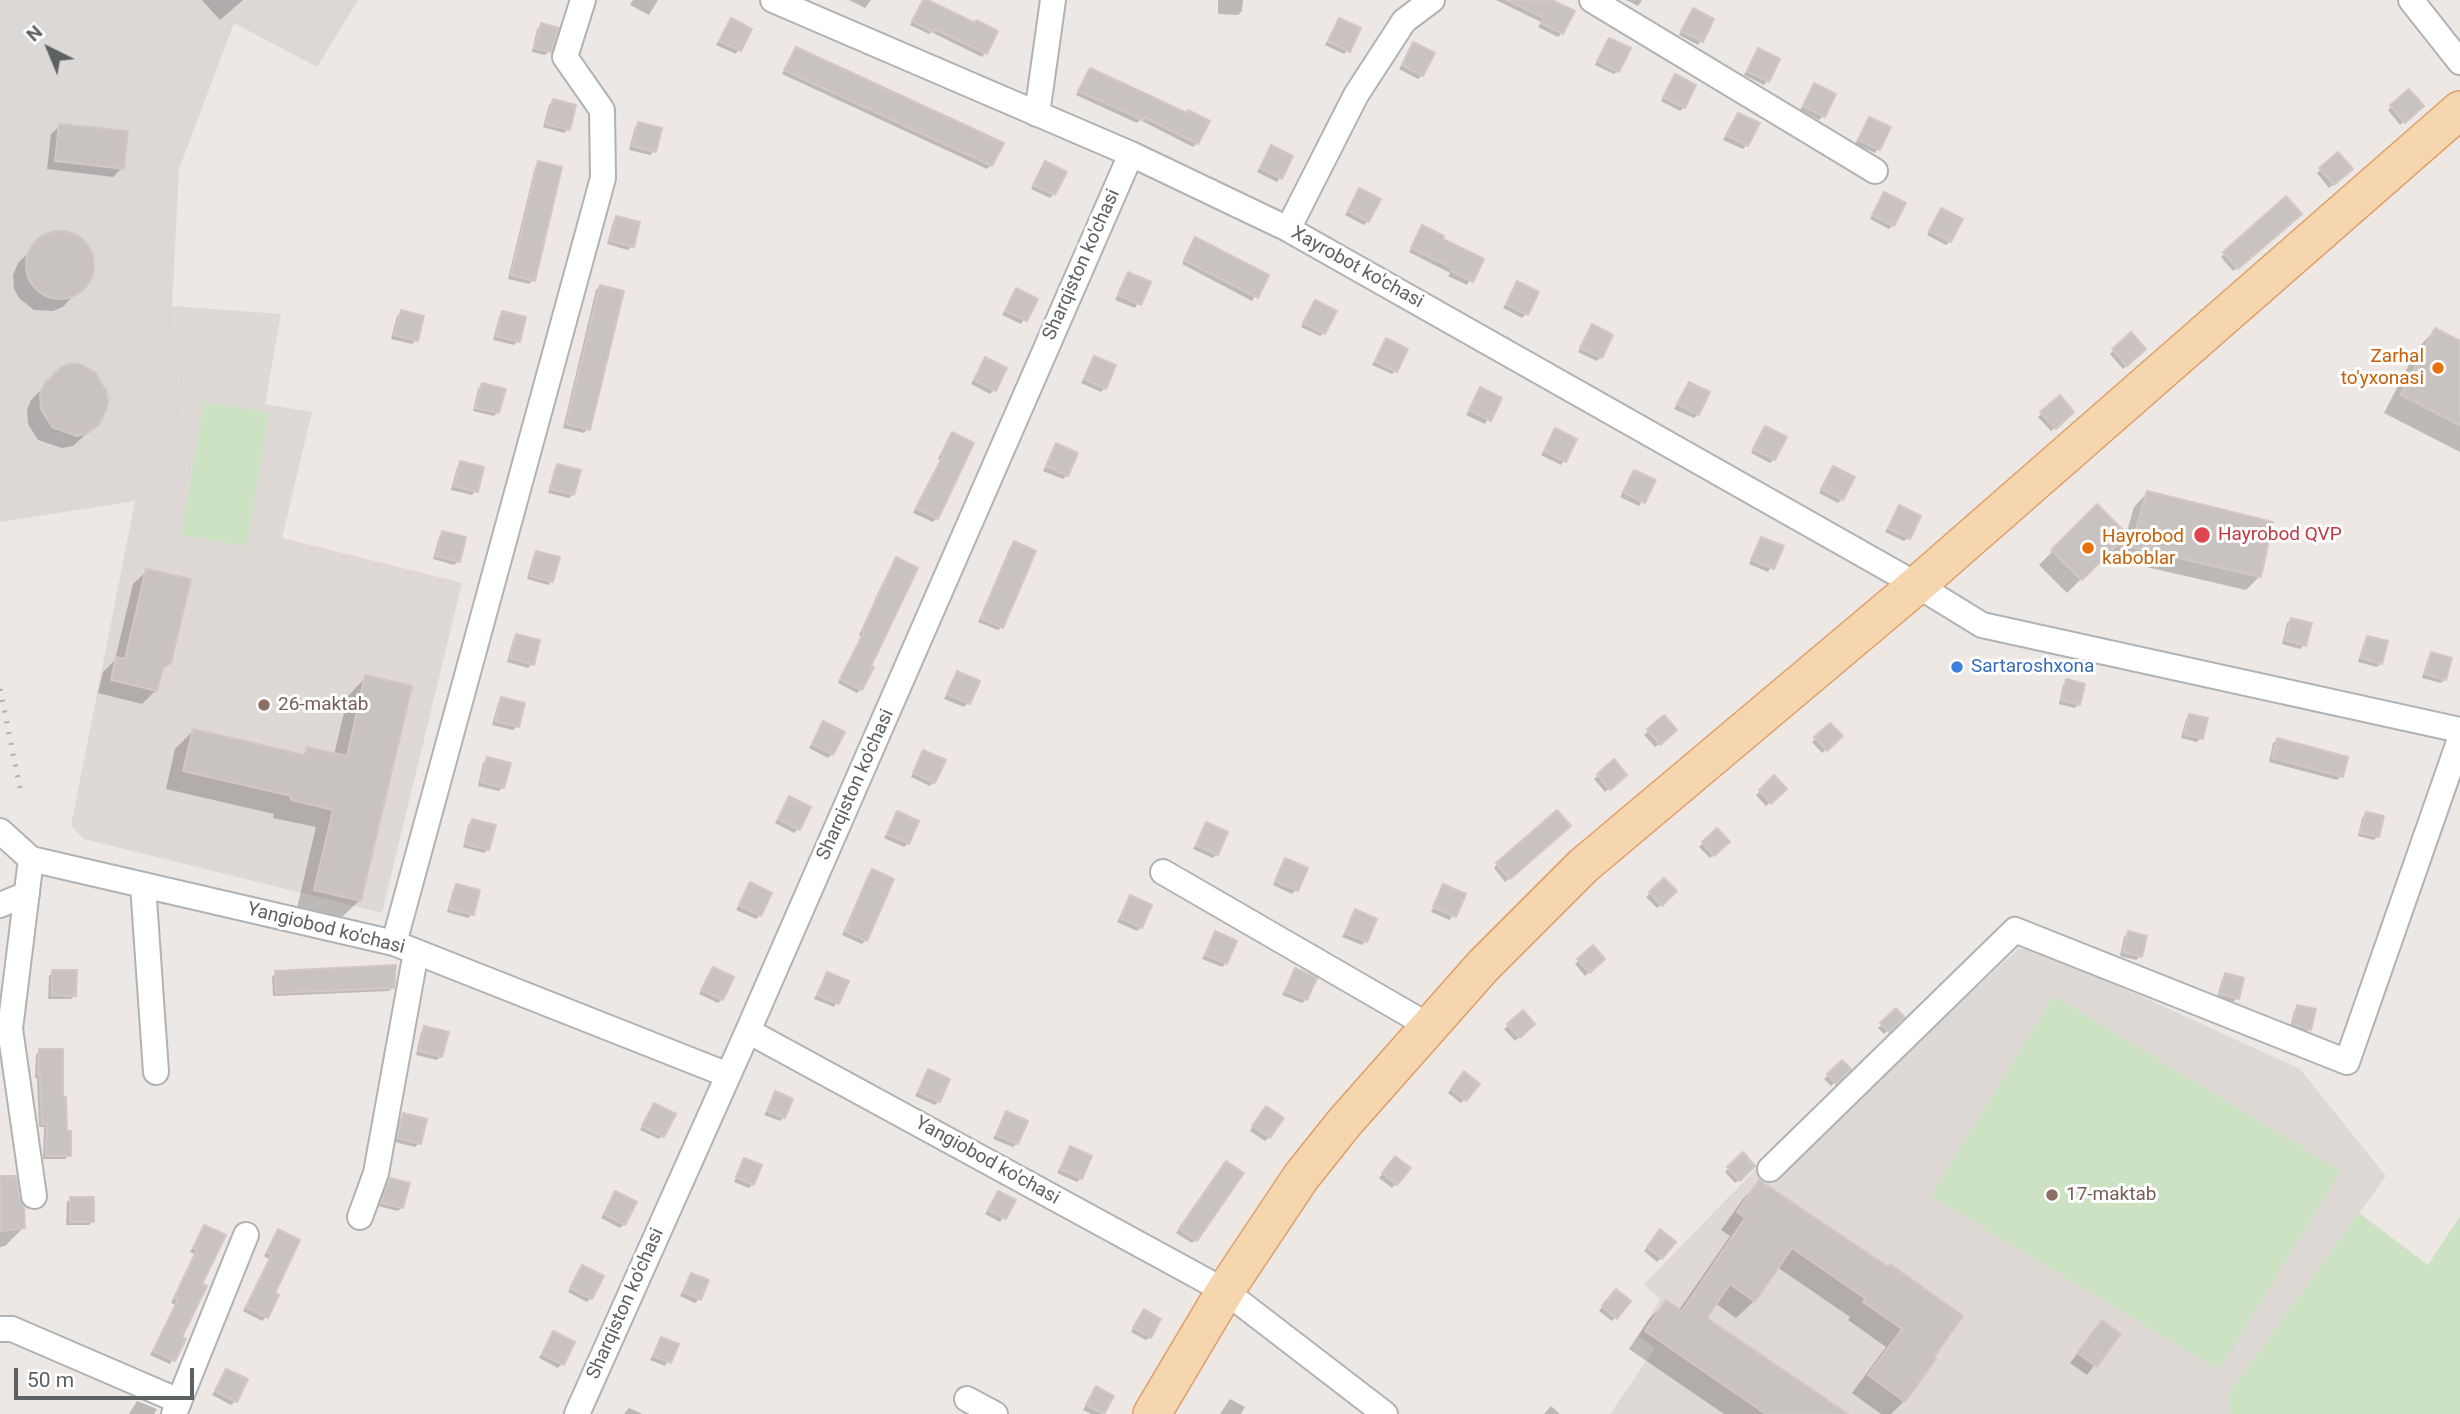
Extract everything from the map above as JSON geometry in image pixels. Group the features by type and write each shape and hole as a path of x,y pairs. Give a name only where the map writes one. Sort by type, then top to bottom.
{"main road":[{"path":"1152,1414 1225,1290 1301,1177 1344,1123 1483,966 1583,866 1917,585 2460,110"}],"street":[{"path":"360,1217 376,1173 405,948 603,178 603,110 565,57 583,0"},
{"name":"Xayrobot ko'chasi","path":"773,0 1130,154 1288,229 1917,585 1982,625 2460,730"},
{"path":"1037,114 1053,0"},
{"path":"1288,229 1356,95 1404,21 1432,0"},
{"path":"1592,0 1875,171"},
{"path":"2412,0 2460,62"},
{"name":"Sharqiston ko'chasi","path":"577,1414 748,1031 1130,154"},
{"path":"1770,1169 2015,930 2347,1062 2460,739"},
{"name":"Yangiobod ko'chasi","path":"0,831 32,859 405,948 728,1075"},
{"path":"32,859 10,1030 34,1196"},
{"path":"1163,872 1429,1026"},
{"path":"143,885 156,1072"},
{"path":"0,905 27,894"},
{"name":"Yangiobod ko'chasi","path":"748,1031 1225,1290 1385,1414"},
{"path":"0,1329 12,1329 176,1407 246,1236"},
{"path":"967,1399 995,1414"}],"shaded area":[{"path":"0,0 358,0 317,67 234,23 179,169 172,306 188,488 135,501 0,522"},
{"name":"26-maktab","path":"172,306 281,314 265,404 312,412 282,538 462,583 382,913 84,839 71,826 135,501 188,488"},
{"name":"17-maktab","path":"2018,949 2038,949 2300,1069 2386,1176 2228,1395 2230,1414 1610,1414 1655,1348 1638,1337 1660,1299 1644,1284 1763,1162 1776,1175"}],"green space":[{"path":"204,402 269,413 247,546 181,535"},
{"path":"2054,996 2341,1171 2219,1370 1931,1196"},
{"path":"2359,1213 2428,1265 2460,1216 2460,1414 2230,1414 2228,1395"}],"building":[{"path":"923,0 998,31 987,54 912,21"},
{"path":"1507,0 1552,0 1575,11 1563,34 1541,23 1544,18"},
{"path":"1693,8 1714,19 1703,42 1681,31"},
{"path":"731,18 752,29 741,51 719,41"},
{"path":"1339,18 1361,28 1350,52 1328,41"},
{"path":"541,23 559,28 551,52 534,48"},
{"path":"1609,38 1631,48 1619,72 1597,61"},
{"path":"1413,42 1435,53 1423,76 1402,65"},
{"path":"796,47 1004,143 992,166 784,70"},
{"path":"1758,48 1780,59 1769,82 1747,71"},
{"path":"1090,68 1210,121 1198,144 1144,117 1143,120 1078,91"},
{"path":"1675,74 1696,85 1685,108 1663,97"},
{"path":"1814,83 1836,94 1825,117 1803,106"},
{"path":"2409,89 2424,106 2405,123 2390,105"},
{"path":"553,99 576,105 570,130 546,124"},
{"path":"1738,113 1760,123 1748,146 1726,135"},
{"path":"1869,117 1891,127 1880,150 1858,140"},
{"path":"638,122 662,128 656,152 632,146"},
{"path":"59,124 128,131 124,169 55,161"},
{"path":"1271,145 1293,156 1282,179 1260,168"},
{"path":"2338,152 2353,169 2334,185 2319,168"},
{"path":"538,161 562,167 535,281 511,275"},
{"path":"1045,161 1067,172 1055,195 1033,185"},
{"path":"1359,188 1381,199 1369,222 1348,211"},
{"path":"1884,192 1906,203 1894,226 1872,215"},
{"path":"2286,196 2302,214 2238,269 2223,252"},
{"path":"1941,208 1963,219 1951,242 1929,231"},
{"path":"616,216 640,222 634,247 610,241"},
{"path":"1422,225 1444,236 1443,239 1484,259 1473,282 1451,271 1452,268 1411,248"},
{"path":"60,231 73,234 84,241 91,252 94,265 91,278 84,289 73,296 60,299 47,296 36,289 29,278 26,265 29,252 36,241 47,234"},
{"path":"1195,237 1269,275 1258,298 1184,260"},
{"path":"1128,272 1151,282 1141,305 1118,295"},
{"path":"1517,281 1539,292 1528,315 1506,304"},
{"path":"600,285 624,291 590,430 566,424"},
{"path":"1016,288 1038,299 1027,321 1005,311"},
{"path":"1315,300 1337,311 1325,334 1303,323"},
{"path":"401,310 424,316 418,341 394,335"},
{"path":"502,311 526,317 520,342 496,336"},
{"path":"1592,324 1613,335 1602,358 1580,348"},
{"name":"Zarhal to'yxonasi","path":"2435,328 2460,341 2460,425 2401,395"},
{"path":"2131,332 2146,349 2127,366 2112,349"},
{"path":"1386,338 1408,349 1397,372 1375,361"},
{"path":"1094,356 1116,365 1106,389 1084,379"},
{"path":"985,357 1007,368 996,391 974,380"},
{"path":"69,364 80,364 96,373 106,391 108,401 99,424 88,433 77,436 52,427 41,409 40,395 44,384 60,368"},
{"path":"1689,382 1710,392 1699,415 1677,404"},
{"path":"482,383 506,389 499,413 475,408"},
{"path":"1480,387 1502,398 1491,421 1469,410"},
{"path":"2060,395 2074,412 2056,429 2040,412"},
{"path":"1765,426 1787,437 1775,460 1753,449"},
{"path":"1555,428 1577,439 1566,462 1544,451"},
{"path":"952,432 974,443 938,519 916,508 943,456 941,455"},
{"path":"1056,443 1078,453 1068,476 1046,466"},
{"path":"460,461 484,467 478,492 454,486"},
{"path":"557,464 581,470 574,495 550,489"},
{"path":"1833,466 1855,477 1843,500 1821,489"},
{"path":"1634,470 1656,480 1645,503 1623,492"},
{"name":"Hayrobod QVP","path":"2147,491 2273,522 2261,577 2118,544 2082,580 2051,550 2097,504 2133,540"},
{"path":"1899,505 1921,516 1910,539 1888,528"},
{"path":"442,531 466,537 460,562 436,556"},
{"path":"1761,537 1784,546 1774,569 1751,560"},
{"path":"1014,541 1036,551 1003,628 981,618"},
{"path":"536,551 560,557 553,582 530,576"},
{"path":"896,557 918,568 862,690 840,679 864,632 862,631"},
{"path":"146,569 191,579 171,663 163,668 157,691 111,680 116,657 125,659"},
{"path":"2291,618 2312,623 2306,646 2285,640"},
{"path":"516,634 540,640 534,665 510,658"},
{"path":"2367,636 2388,641 2382,664 2361,658"},
{"path":"2431,652 2452,658 2446,680 2425,674"},
{"path":"957,671 980,681 970,704 947,694"},
{"path":"365,675 412,686 361,901 314,890 333,810 291,800 291,796 183,771 193,729 305,755 307,747 347,756"},
{"path":"2066,679 2085,684 2080,705 2062,700"},
{"path":"501,697 525,703 519,727 495,721"},
{"path":"2189,714 2208,718 2203,739 2184,734"},
{"path":"1664,715 1677,730 1660,745 1647,729"},
{"path":"823,721 845,732 833,755 812,744"},
{"path":"1830,723 1843,736 1827,751 1814,737"},
{"path":"2277,738 2348,757 2343,777 2272,758"},
{"path":"923,750 946,760 935,783 913,773"},
{"path":"487,757 511,763 504,788 481,782"},
{"path":"1614,759 1627,775 1610,790 1597,774"},
{"path":"1774,775 1787,789 1771,804 1759,790"},
{"path":"789,796 811,807 800,830 778,819"},
{"path":"1557,810 1571,826 1510,879 1496,863"},
{"path":"897,811 919,821 909,844 887,834"},
{"path":"2366,812 2384,816 2379,837 2360,833"},
{"path":"472,819 496,825 489,850 465,844"},
{"path":"1206,822 1228,832 1218,855 1196,845"},
{"path":"1717,828 1730,842 1714,856 1702,842"},
{"path":"1285,858 1308,868 1298,891 1275,881"},
{"path":"872,869 894,879 867,941 845,931"},
{"path":"1664,878 1677,891 1662,906 1649,892"},
{"path":"750,882 772,893 761,916 739,905"},
{"path":"456,884 480,890 474,915 450,909"},
{"path":"1443,884 1466,894 1456,917 1433,907"},
{"path":"1130,895 1152,905 1142,928 1120,918"},
{"path":"1355,909 1377,919 1367,942 1345,933"},
{"path":"1215,931 1237,941 1227,964 1205,955"},
{"path":"2128,931 2147,936 2142,957 2123,952"},
{"path":"1593,945 1605,959 1590,973 1577,959"},
{"path":"396,965 394,988 276,993 275,971"},
{"path":"713,967 734,977 723,1000 701,990"},
{"path":"1295,968 1317,978 1307,1000 1285,991"},
{"path":"52,970 77,970 76,996 52,995"},
{"path":"827,972 849,981 839,1004 817,995"},
{"path":"2225,973 2244,978 2239,999 2220,994"},
{"path":"2297,1005 2316,1009 2311,1030 2293,1024"},
{"path":"1896,1008 1904,1017 1889,1032 1880,1023"},
{"path":"1523,1010 1535,1024 1520,1038 1507,1024"},
{"path":"424,1026 449,1032 442,1057 419,1051"},
{"path":"39,1049 63,1049 63,1097 66,1097 67,1131 71,1131 71,1156 46,1156 47,1123 42,1124"},
{"path":"1842,1060 1851,1069 1836,1084 1827,1074"},
{"path":"928,1069 950,1079 940,1102 918,1092"},
{"path":"1464,1071 1480,1084 1466,1101 1451,1089"},
{"path":"775,1091 793,1099 785,1118 767,1111"},
{"path":"654,1103 676,1114 664,1137 642,1126"},
{"path":"1266,1106 1284,1118 1270,1138 1252,1126"},
{"path":"1006,1111 1028,1121 1018,1144 996,1135"},
{"path":"403,1113 427,1119 421,1144 397,1138"},
{"path":"1070,1146 1092,1156 1082,1179 1060,1169"},
{"path":"1743,1152 1755,1166 1740,1181 1727,1167"},
{"path":"1395,1156 1411,1168 1397,1185 1382,1173"},
{"path":"744,1158 762,1165 754,1185 736,1177"},
{"path":"1226,1161 1244,1173 1197,1241 1179,1229"},
{"path":"0,1176 16,1176 19,1198 24,1206 25,1228 0,1231"},
{"path":"390,1178 410,1183 403,1208 381,1203"},
{"path":"1759,1180 1888,1267 1890,1264 1963,1316 1905,1402 1868,1375 1902,1329 1863,1302 1866,1299 1792,1248 1755,1302 1730,1284 1707,1318 1848,1414 1766,1414 1645,1331 1666,1300 1682,1311 1745,1218 1737,1212"},
{"path":"615,1191 637,1202 625,1225 604,1214"},
{"path":"998,1191 1016,1200 1006,1219 988,1210"},
{"path":"70,1197 94,1197 94,1222 70,1222"},
{"path":"204,1225 226,1235 202,1284 207,1286 182,1337 186,1339 175,1361 153,1351 178,1300 174,1298 197,1250 193,1248"},
{"path":"278,1229 300,1240 275,1293 279,1295 268,1318 246,1307 272,1254 267,1252"},
{"path":"1660,1229 1676,1242 1662,1259 1647,1247"},
{"path":"582,1265 604,1276 592,1299 570,1288"},
{"path":"691,1273 709,1280 701,1300 683,1292"},
{"path":"1616,1289 1631,1301 1617,1319 1602,1306"},
{"path":"1144,1309 1161,1319 1151,1338 1133,1328"},
{"path":"2102,1320 2121,1334 2097,1367 2077,1353"},
{"path":"553,1331 575,1342 564,1365 542,1354"},
{"path":"661,1337 679,1344 671,1363 653,1356"},
{"path":"226,1369 248,1379 237,1402 215,1391"},
{"path":"1096,1386 1114,1396 1104,1414 1086,1405"}],"railway":[{"path":"0,689 20,788"}],"place":[{"name":"Zarhal to'yxonasi","path":"2438,368"},
{"name":"Hayrobod QVP","path":"2202,535"},
{"name":"Hayrobod kaboblar","path":"2088,548"},
{"name":"Sartaroshxona","path":"1957,667"},
{"name":"26-maktab","path":"264,705"},
{"name":"17-maktab","path":"2052,1195"}]}
